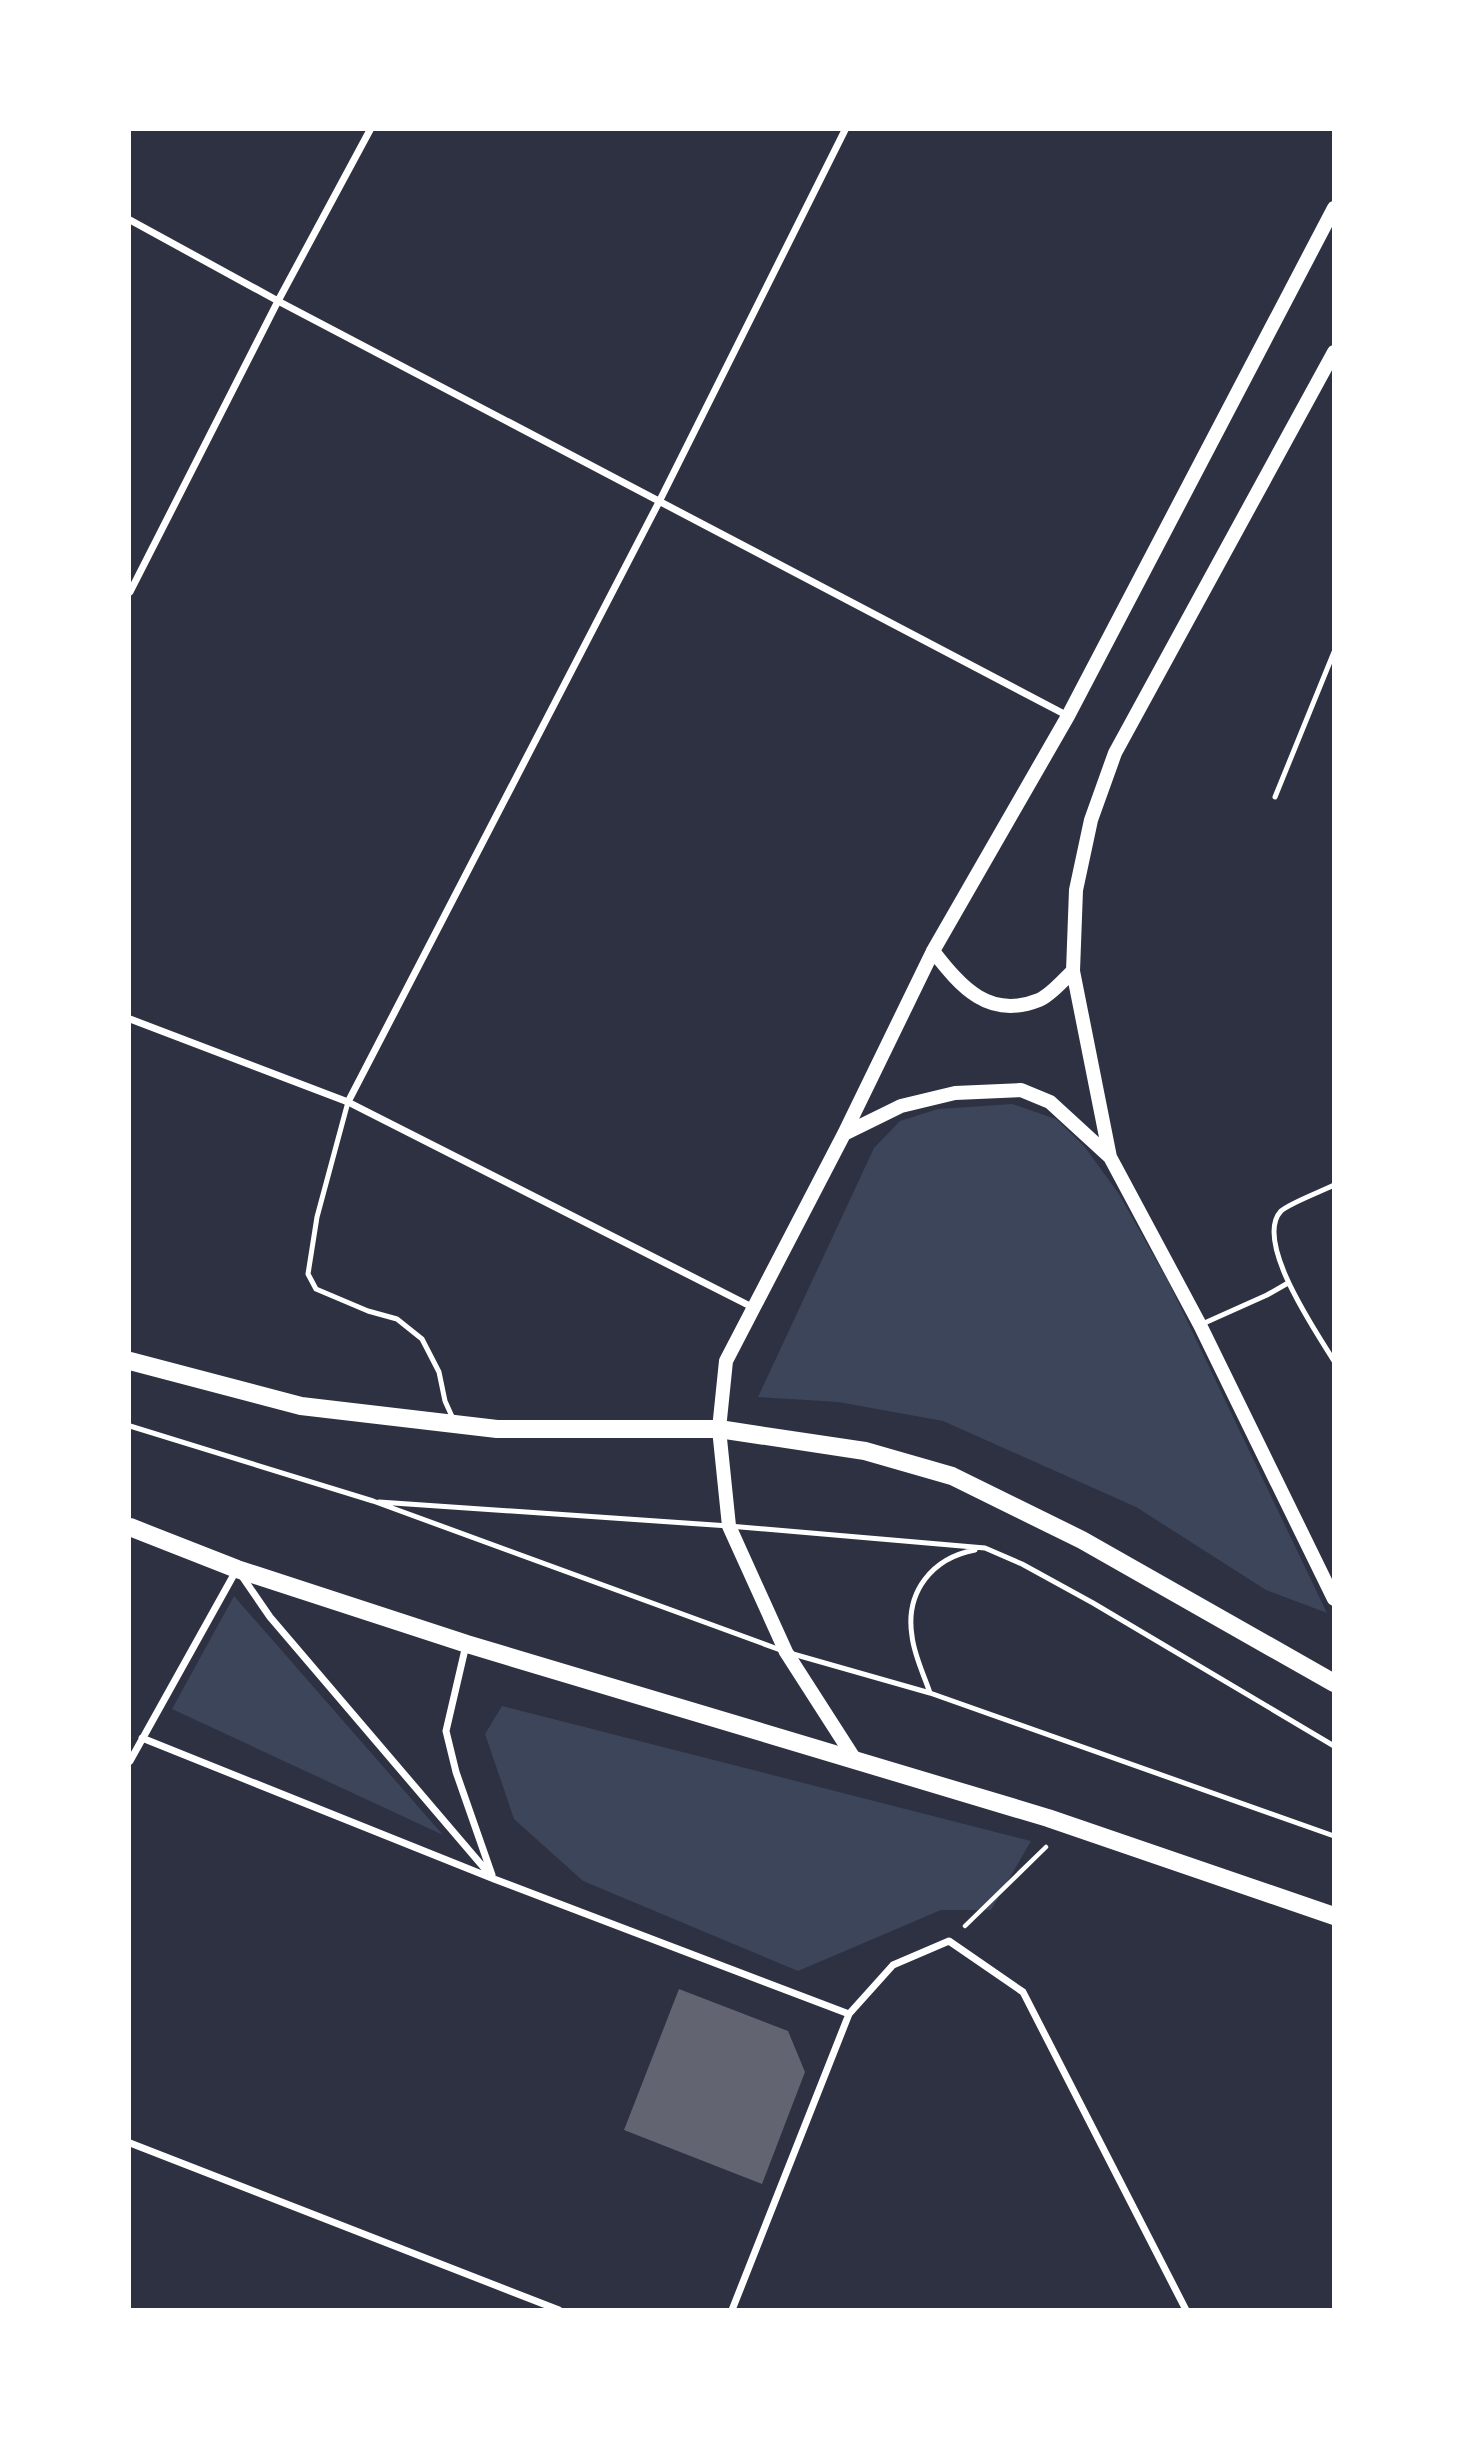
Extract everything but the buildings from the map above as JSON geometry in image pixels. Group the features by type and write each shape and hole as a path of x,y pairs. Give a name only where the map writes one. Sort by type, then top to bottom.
{"main road":[{"path":"854,1758 786,1652 729,1526 719,1429 726,1361 844,1135 933,951 1068,716 1334,208"},
{"path":"1334,352 1115,752 1091,820 1076,890 1073,971 1110,1157 1200,1325 1334,1600"},
{"path":"933,951 959,984 983,1000 1005,1007 1040,999 1073,971"},
{"path":"844,1135 901,1106 955,1093 1021,1090 1050,1102 1110,1157"},
{"path":"130,1361 301,1406 497,1429 719,1429 865,1451 952,1476 1082,1540 1334,1683"},
{"path":"130,1527 237,1569 467,1644 854,1758 1068,1825 1334,1916"}],"street":[{"path":"130,592 278,301 370,130"},
{"path":"348,1102 659,502 845,130"},
{"path":"130,220 278,301 1068,716"},
{"path":"130,1019 348,1102 754,1308"},
{"path":"130,1761 237,1569 270,1617 494,1879"},
{"path":"467,1644 446,1731 456,1772 494,1879"},
{"path":"142,1738 494,1879 849,2014"},
{"path":"732,2309 849,2014 893,1965 949,1941 1023,1992 1186,2309"},
{"path":"130,2143 559,2309"}],"lane":[{"path":"1275,797 1334,652"},
{"path":"348,1102 317,1217 308,1274 316,1289 368,1311 397,1319 422,1339 439,1372 445,1401 455,1424"},
{"path":"1334,1185 1281,1211 1274,1224 1272,1240 1288,1283 1334,1361"},
{"path":"1200,1325 1288,1283"},
{"path":"130,1426 373,1501 786,1652 930,1693 1334,1836"},
{"path":"373,1501 729,1526 985,1548 1022,1564 1093,1603 1334,1746"},
{"path":"930,1693 912,1638 910,1609 923,1581 939,1563 958,1553 985,1548"}],"path":[{"path":"949,1941 1068,1825"}],"shaded area":[{"path":"1012,1104 1056,1119 1084,1146 1119,1194 1169,1283 1327,1613 1266,1590 1136,1507 943,1421 838,1402 758,1397 874,1148 900,1121 938,1109"},
{"path":"234,1596 443,1835 172,1709"},
{"path":"502,1706 1031,1841 991,1910 941,1910 798,1971 583,1881 514,1819 485,1734"}]}
